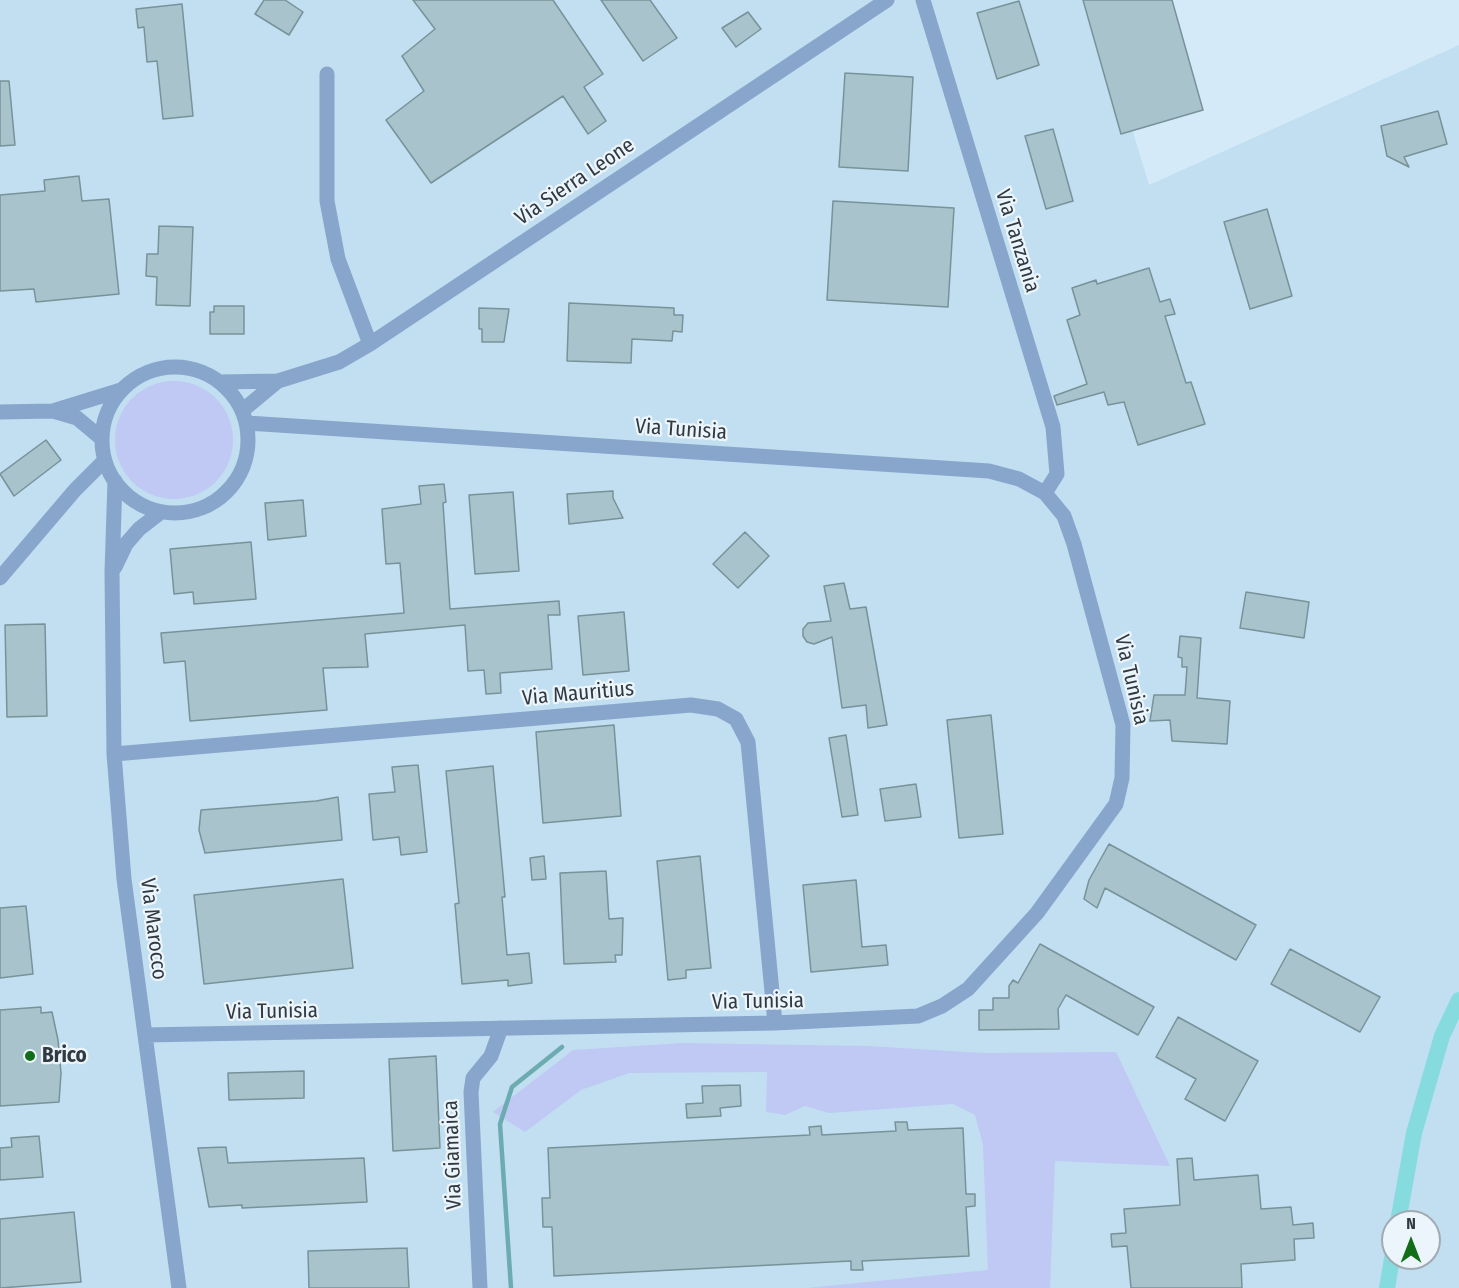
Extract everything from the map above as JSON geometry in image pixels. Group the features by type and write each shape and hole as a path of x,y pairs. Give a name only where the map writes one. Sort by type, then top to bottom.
{"street":[{"name":"Via Sierra Leone","path":"220,382 278,381 339,362 370,344 887,0"},
{"name":"Via Tanzania","path":"922,0 1053,427 1057,474 1045,493"},
{"path":"327,74 329,210 338,259 370,344"},
{"path":"0,412 52,411 121,390 144,373 174,366 200,370 220,382 233,394 245,417 248,453 240,475 225,495 208,506 184,513 161,512 129,498 115,481 104,462 101,438 107,412 121,390"},
{"name":"Via Sierra Leone","path":"245,417 278,381"},
{"path":"52,411 76,418 89,425 101,438"},
{"name":"Via Tunisia","path":"146,1035 776,1023 894,1019 918,1016 942,1006 968,989 1037,913 1116,804 1125,757 1123,725 1074,544 1064,516 1045,493 1019,480 989,471 245,417"},
{"path":"0,578 75,490 104,462"},
{"name":"Via Marocco","path":"115,481 112,572 114,754 124,879 179,1288"},
{"name":"Via Marocco","path":"112,572 126,544 139,529 161,512"},
{"name":"Via Mauritius","path":"114,754 691,705 718,709 736,719 748,742 776,1023"},
{"name":"Via Giamaica","path":"480,1288 471,1092 473,1078 491,1056 501,1028"}],"shaded area":[{"path":"0,0 1093,0 1149,185 1459,45 1459,1288 0,1288"},
{"path":"174,381 196,386 216,398 228,418 233,440 228,462 216,482 196,494 174,499 152,494 132,482 120,462 115,440 120,418 132,398 152,386"},
{"path":"683,1043 868,1046 983,1053 1116,1052 1170,1166 1055,1161 1050,1288 807,1288 988,1270 983,1145 975,1115 953,1104 829,1113 805,1106 785,1115 766,1112 767,1072 629,1073 581,1090 525,1132 493,1112 573,1050"}],"building":[{"path":"264,0 285,0 303,12 289,35 255,14"},
{"path":"413,0 553,0 603,74 584,87 606,121 588,134 563,96 431,183 386,120 424,91 402,56 435,29"},
{"path":"601,0 650,0 677,38 643,61"},
{"path":"1083,0 1172,0 1203,110 1121,134"},
{"path":"1019,1 1039,65 997,79 977,13"},
{"path":"182,4 193,116 163,119 157,61 147,62 144,27 138,28 136,9"},
{"path":"748,12 761,29 736,47 722,28"},
{"path":"845,73 913,77 908,171 839,167"},
{"path":"0,81 9,81 15,145 0,146"},
{"path":"1438,111 1447,144 1404,157 1409,167 1387,156 1381,126"},
{"path":"1053,129 1073,201 1046,209 1025,136"},
{"path":"79,176 82,201 109,199 119,294 36,302 34,289 0,291 0,195 45,191 44,180"},
{"path":"833,201 954,208 948,307 827,300"},
{"path":"1267,209 1292,296 1250,309 1224,222"},
{"path":"159,226 193,227 190,306 156,305 157,277 146,276 147,254 158,254"},
{"path":"1149,268 1160,302 1170,299 1175,314 1165,316 1186,383 1191,382 1205,424 1138,445 1124,402 1108,405 1104,392 1057,405 1054,396 1087,384 1067,320 1080,315 1072,288 1096,280 1097,284"},
{"path":"569,303 674,308 674,315 683,315 682,332 673,331 672,341 632,339 631,363 567,361"},
{"path":"214,306 244,306 244,334 210,334 210,312 214,312"},
{"path":"479,308 509,309 504,342 482,342 482,329 479,329"},
{"path":"46,440 61,460 14,496 0,474"},
{"path":"444,484 446,502 443,503 450,609 559,601 560,615 548,615 552,669 500,673 501,693 486,694 484,670 468,671 465,625 365,634 368,667 323,668 327,710 190,721 185,661 164,663 161,633 404,613 400,563 386,564 382,509 421,504 419,486"},
{"path":"613,491 613,498 623,518 569,524 567,494"},
{"path":"513,492 519,571 475,574 469,495"},
{"path":"303,500 306,536 268,540 265,503"},
{"path":"745,532 769,556 738,588 713,564"},
{"path":"251,542 256,599 194,604 193,592 174,594 170,549"},
{"path":"844,583 850,609 866,607 887,725 868,728 866,705 842,708 832,637 814,644 807,642 803,636 803,629 808,623 831,621 824,586"},
{"path":"1246,592 1309,602 1304,638 1240,628"},
{"path":"624,612 629,671 583,675 578,616"},
{"path":"45,624 47,716 7,717 5,625"},
{"path":"1180,636 1201,638 1197,698 1230,701 1227,744 1172,741 1170,720 1150,721 1154,695 1185,695 1187,667 1182,667 1182,658 1178,657"},
{"path":"991,715 1003,834 959,838 947,720"},
{"path":"614,725 621,816 543,823 536,732"},
{"path":"846,735 858,815 842,817 829,738"},
{"path":"418,765 427,852 401,855 399,837 373,840 369,794 395,792 392,767"},
{"path":"493,766 505,897 502,897 507,955 529,953 532,983 508,986 508,980 462,984 455,904 459,903 446,771"},
{"path":"916,784 921,817 885,821 880,789"},
{"path":"338,797 342,840 205,853 199,830 201,810 316,801"},
{"path":"1109,844 1256,925 1236,960 1105,888 1097,908 1084,899 1089,880"},
{"path":"544,856 546,879 532,880 530,858"},
{"path":"700,856 711,968 686,970 686,978 668,980 657,861"},
{"path":"606,871 609,919 623,918 622,955 615,955 616,962 564,964 560,873"},
{"path":"343,879 353,968 204,984 194,895"},
{"path":"856,880 862,947 886,945 888,965 811,972 803,885"},
{"path":"26,906 33,974 0,978 0,908"},
{"path":"1040,944 1154,1007 1138,1035 1066,995 1058,1009 1059,1029 979,1030 979,1010 993,1010 993,998 1009,998 1009,986 1013,980 1018,983"},
{"path":"1290,949 1380,997 1360,1032 1271,984"},
{"name":"Brico","path":"41,1007 41,1013 52,1012 58,1040 61,1073 59,1102 0,1106 0,1010"},
{"path":"1178,1017 1258,1061 1225,1121 1185,1099 1196,1079 1156,1057"},
{"path":"436,1056 440,1148 393,1151 389,1059"},
{"path":"304,1071 304,1098 229,1100 228,1073"},
{"path":"740,1085 741,1106 720,1108 721,1116 687,1118 686,1104 703,1103 702,1086"},
{"path":"895,1122 907,1122 908,1130 963,1128 966,1194 975,1194 975,1206 966,1207 969,1256 862,1261 863,1270 851,1270 851,1261 554,1276 552,1227 543,1227 542,1198 550,1198 548,1148 810,1135 809,1127 821,1126 822,1135 896,1131"},
{"path":"39,1136 43,1177 0,1180 0,1148 12,1147 11,1138"},
{"path":"226,1147 228,1163 364,1158 367,1202 242,1208 242,1205 209,1207 198,1148"},
{"path":"1192,1158 1194,1180 1258,1175 1261,1209 1291,1207 1293,1225 1313,1223 1314,1238 1294,1239 1295,1260 1241,1264 1242,1288 1131,1288 1127,1246 1112,1247 1111,1234 1126,1233 1124,1209 1180,1205 1177,1159"},
{"path":"74,1212 81,1282 0,1288 0,1219"},
{"path":"407,1248 409,1288 309,1288 308,1251"}],"waterway":[{"path":"1400,1210 1414,1133 1442,1036 1459,1000"},
{"path":"511,1288 500,1124 512,1087 562,1047"},
{"path":"1387,1288 1390,1270"}],"place":[{"name":"Brico","path":"30,1056"}]}
